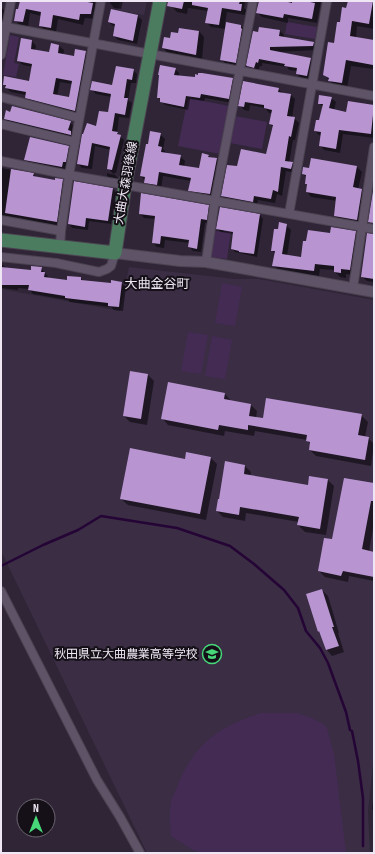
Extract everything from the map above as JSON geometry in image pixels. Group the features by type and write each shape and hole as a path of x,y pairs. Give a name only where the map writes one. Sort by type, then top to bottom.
{"main road":[{"name":"大曲大森羽後線","path":"115,253 125,185 160,1"},
{"path":"1,240 60,248 115,253"}],"street":[{"path":"1,55 4,26 11,1"},
{"path":"60,248 69,175 101,1"},
{"path":"206,262 215,200 254,1"},
{"path":"289,214 327,1"},
{"path":"4,26 374,96"},
{"path":"1,97 79,118"},
{"path":"1,124 75,142"},
{"path":"353,288 374,147"},
{"path":"1,161 69,175 374,229"},
{"path":"1,220 61,231"},
{"path":"1,257 56,263 99,272 111,266 115,253 180,261 206,262 374,292"},
{"path":"1,591 97,780 140,853"}],"shaded area":[{"path":"120,1 147,1 144,15 118,10"},
{"path":"287,22 317,27 315,39 285,34"},
{"path":"10,35 19,37 14,63 19,64 16,77 3,75"},
{"path":"188,98 229,106 220,154 178,146"},
{"path":"235,116 267,122 262,149 230,143"},
{"path":"227,217 233,218 227,259 211,257 215,231 224,232"},
{"name":"秋田県立大曲農業高等学校","path":"129,267 235,279 259,279 374,300 374,756 368,811 370,853 147,853 1,551 1,289 120,311"},
{"path":"222,283 242,287 235,326 215,323"},
{"path":"188,332 208,335 201,374 181,371"},
{"path":"212,336 232,340 225,379 205,376"},
{"path":"261,713 297,713 312,718 327,728 334,754 346,853 202,853 193,850 171,836 170,806 179,782 193,756 211,737 222,730 246,718"}],"building":[{"path":"20,1 82,1 93,3 91,14 80,14 79,20 53,15 51,28 39,26 41,12 26,9 23,22 14,21 16,9 18,9"},
{"path":"168,1 184,1 182,9 167,6"},
{"path":"192,1 240,1 239,4 242,4 241,11 222,8 219,25 205,23 208,8 192,5"},
{"path":"259,1 284,1 292,3 292,1 305,1 315,3 312,19 284,14 283,18 256,13"},
{"path":"348,1 373,1 369,24 352,21 350,36 374,40 373,65 346,60 342,83 328,81 329,78 323,75 328,42 334,43 337,22 340,22 342,7 346,8"},
{"path":"111,9 138,15 133,41 113,36 115,24 108,22"},
{"path":"226,22 241,25 242,29 236,63 220,60"},
{"path":"259,27 280,30 279,36 314,42 313,46 270,47 270,50 311,58 307,76 296,74 297,68 259,59 254,68 246,65 253,31 258,32"},
{"path":"179,28 199,31 196,55 162,48 164,37 170,38 171,32 178,33"},
{"path":"21,38 32,40 31,49 49,52 51,43 59,45 58,53 74,56 75,49 86,51 75,111 25,98 26,92 5,88 6,85 3,85 4,76 29,81 32,64 17,61","holes":["56,78 72,81 69,97 53,94"]},
{"path":"160,65 176,68 174,75 195,77 195,74 198,75 198,73 202,73 233,78 229,99 201,94 200,98 186,96 184,107 160,102 160,98 157,98"},
{"path":"116,66 134,69 132,80 127,79 124,98 128,98 125,115 115,113 112,131 118,132 117,134 121,135 112,170 107,169 110,147 92,143 88,166 77,164 82,134 87,123 96,126 99,111 108,112 111,94 90,90 92,81 112,85"},
{"path":"243,81 279,88 278,92 291,94 287,116 295,117 291,137 289,136 285,161 293,162 291,169 281,167 278,192 273,190 271,199 254,196 253,202 221,196 227,165 237,166 241,149 266,154 273,125 269,124 272,110 264,108 264,105 245,102 244,107 238,106"},
{"path":"319,95 332,97 329,108 346,112 348,101 374,105 371,134 339,130 336,149 319,146 321,132 314,131 316,120 319,120 323,104 318,104"},
{"path":"12,106 71,121 68,130 71,131 71,135 4,119 6,110 10,112"},
{"path":"150,131 161,133 158,146 162,147 161,152 181,155 179,165 199,168 202,153 209,155 208,157 217,158 210,194 188,191 191,178 159,172 157,185 144,183 145,177 140,176"},
{"path":"30,137 69,146 66,162 63,162 62,167 24,160"},
{"path":"311,158 357,166 353,187 362,189 357,220 334,216 336,197 306,192 306,175 302,174 303,167 309,168"},
{"path":"11,169 34,173 33,176 55,180 55,178 63,179 57,222 5,213"},
{"path":"74,181 113,188 108,221 86,218 85,227 68,224"},
{"path":"373,191 374,192 374,223 368,222"},
{"path":"141,193 209,205 207,220 201,219 197,249 188,247 189,240 161,236 160,244 152,243 155,216 139,214"},
{"path":"220,207 260,214 254,254 239,252 231,249 233,232 216,229"},
{"path":"279,222 287,224 282,254 301,257 303,241 306,241 308,230 330,233 331,227 356,231 350,270 341,269 341,273 334,272 334,266 315,264 314,271 272,266 275,251 271,251 274,229 278,229"},
{"path":"367,233 374,234 374,279 361,277"},
{"path":"31,266 42,267 41,272 45,272 44,277 67,280 67,276 81,277 81,280 111,283 111,280 122,282 119,307 108,306 108,303 65,298 65,296 28,290 29,285 1,285 1,267 31,270"},
{"path":"130,371 148,374 141,419 123,416"},
{"path":"168,382 225,393 224,399 251,404 249,416 263,418 266,398 362,414 358,435 369,437 365,460 309,450 310,442 306,441 307,435 248,425 248,430 219,425 218,430 161,419"},
{"path":"130,448 185,459 186,452 211,457 200,514 120,499"},
{"path":"225,461 245,465 244,474 308,485 309,476 328,479 320,529 297,525 299,517 240,507 239,515 216,511"},
{"path":"344,478 374,483 374,501 371,501 362,549 374,552 374,577 343,571 341,576 318,571 324,538 332,539"},
{"path":"322,589 334,627 332,627 339,646 326,650 319,631 318,632 306,594"}],"waterway":[{"path":"1,566 43,545 78,530 101,516 177,528 230,546 254,564 284,590 298,608 306,631 320,648 328,663 346,712 350,730 352,731 358,761 363,798 363,846"}],"place":[{"name":"秋田県立大曲農業高等学校","path":"212,654"}],"district":[{"name":"大曲金谷町","path":"157,284"}]}
